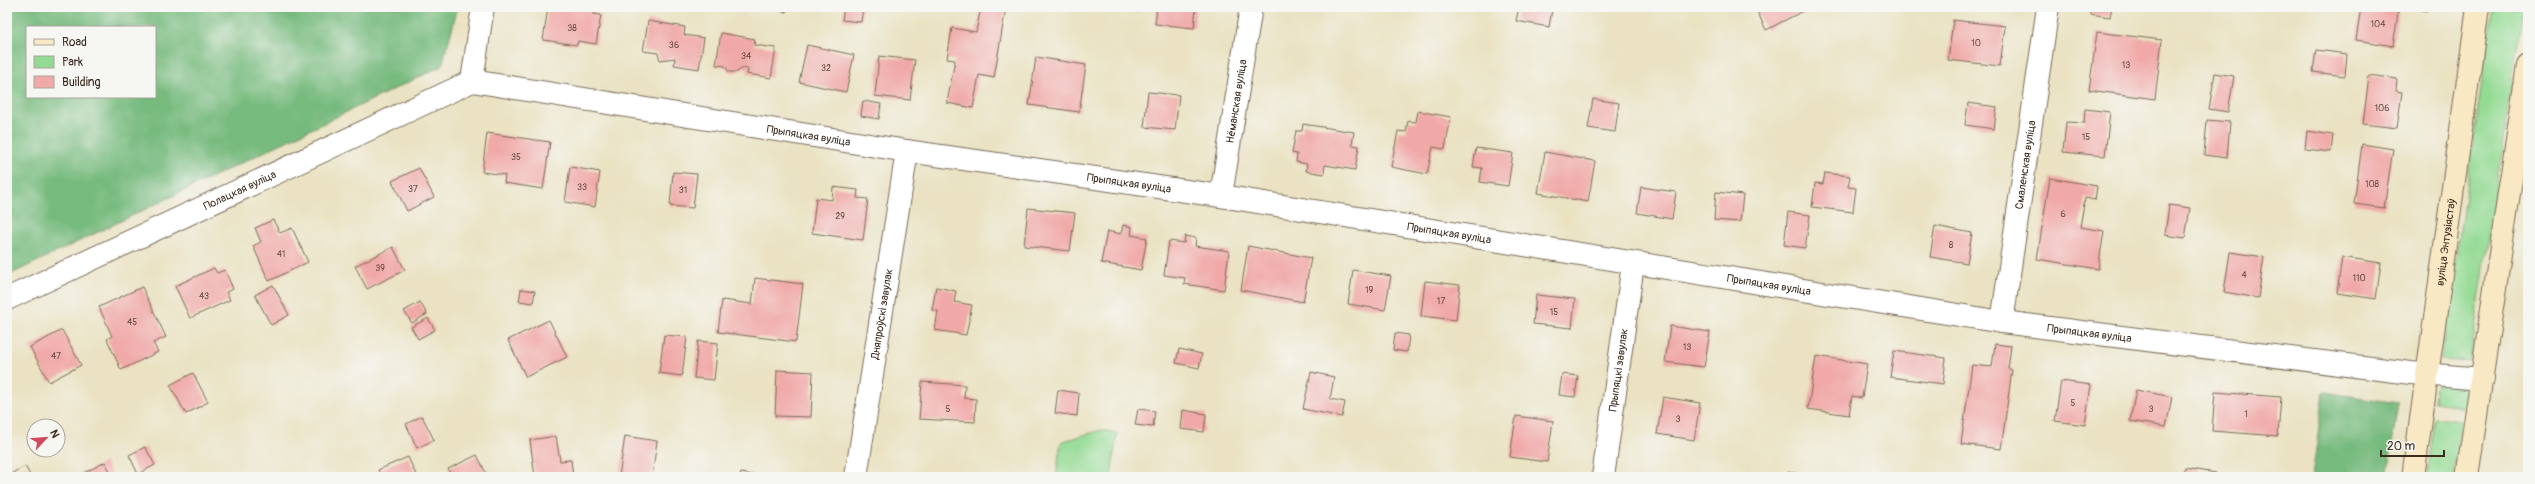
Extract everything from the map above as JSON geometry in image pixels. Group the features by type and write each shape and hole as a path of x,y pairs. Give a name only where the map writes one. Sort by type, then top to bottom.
{"street":[{"path":"472,82 483,7"},
{"name":"Нёманская вуліца","path":"1221,196 1251,7"},
{"name":"Смаленская вуліца","path":"2002,322 2048,7"},
{"name":"вуліца Энтузіястаў","path":"2413,477 2478,7"},
{"path":"2467,477 2528,64"},
{"name":"Прыпяцкая вуліца","path":"472,82 907,151 1221,196 1633,264 2002,322 2427,375 2482,379"},
{"name":"Полацкая вуліца","path":"7,300 472,82"},
{"name":"Дняпроўскі завулак","path":"856,477 907,151"},
{"name":"Прыпяцкі завулак","path":"1604,477 1633,264"}],"green space":[{"path":"7,7 458,7 442,66 7,276"},
{"path":"2493,7 2523,7 2470,361 2441,359"},
{"path":"2439,385 2463,387 2469,397 2467,407 2434,402 2435,389"},
{"path":"2324,392 2398,403 2387,477 2312,477"},
{"path":"2435,418 2462,421 2453,477 2427,477"},
{"path":"1101,430 1117,433 1111,477 1056,477 1061,442"}],"building":[{"path":"548,7 595,7 594,14 601,15 596,44 578,41 577,45 543,40"},
{"path":"765,7 787,7 786,12"},
{"path":"844,7 863,7 861,22 842,20"},
{"path":"981,7 1006,7 994,78 979,75 973,108 947,103 955,60 947,59 952,28 976,32"},
{"path":"1120,7 1139,7 1138,12 1119,9"},
{"path":"1157,7 1196,7 1194,28 1155,24"},
{"path":"1519,7 1552,9 1549,27 1516,21"},
{"path":"1755,7 1803,7 1805,10 1766,30"},
{"path":"2091,7 2112,7 2110,17 2090,14"},
{"path":"2361,7 2399,7 2393,46 2356,40"},
{"path":"2407,7 2427,7 2427,11"},
{"path":"1953,20 2005,26 2000,66 1948,60"},
{"path":"648,21 685,27 684,35 704,38 699,69 674,65 675,58 660,60 658,53 643,51"},
{"path":"2097,32 2162,40 2155,99 2089,90"},
{"path":"721,33 755,39 754,45 776,48 771,78 747,74 748,69 743,68 737,72 729,72 725,66 716,65"},
{"path":"807,45 854,55 846,92 799,82"},
{"path":"2316,50 2347,54 2345,76 2313,72"},
{"path":"879,56 915,60 910,100 875,96"},
{"path":"1036,57 1086,65 1079,112 1029,105"},
{"path":"2215,73 2234,76 2228,112 2209,109"},
{"path":"2369,75 2397,79 2396,91 2402,92 2397,128 2363,124"},
{"path":"1148,92 1179,95 1175,130 1144,127"},
{"path":"1593,99 1619,103 1615,132 1588,128"},
{"path":"863,101 881,104 879,119 861,116"},
{"path":"1968,103 1997,107 1994,129 1965,125"},
{"path":"2085,109 2110,112 2105,156 2063,152 2066,122 2084,123"},
{"path":"1418,111 1451,117 1445,149 1433,147 1427,174 1391,167 1398,131 1406,132 1408,121 1416,122"},
{"path":"2207,120 2230,122 2227,158 2204,155"},
{"path":"1303,124 1354,132 1352,145 1359,146 1355,170 1325,165 1324,174 1306,171 1307,164 1296,162 1297,154 1292,153 1296,131 1302,131"},
{"path":"2307,131 2333,135 2331,152 2305,149"},
{"path":"487,133 550,142 543,189 504,183 505,175 482,172"},
{"path":"2362,144 2393,149 2384,208 2354,204"},
{"path":"1476,148 1513,153 1508,186 1480,182 1482,168 1473,167"},
{"path":"1545,152 1595,161 1588,202 1538,193"},
{"path":"570,167 600,172 595,207 565,202"},
{"path":"419,168 434,197 407,211 392,181"},
{"path":"673,172 697,174 693,208 670,206"},
{"path":"1825,173 1850,176 1848,187 1856,188 1853,212 1812,207 1815,183 1823,184"},
{"path":"2050,178 2097,186 2095,200 2085,198 2080,227 2104,231 2098,269 2037,259"},
{"path":"833,187 858,190 857,198 868,199 863,240 812,233 816,198 832,200"},
{"path":"1641,187 1676,192 1672,219 1637,213"},
{"path":"1716,192 1743,195 1740,222 1714,220"},
{"path":"2169,205 2190,208 2185,238 2165,235"},
{"path":"1028,208 1075,213 1070,251 1024,246"},
{"path":"1788,212 1810,215 1805,248 1784,245"},
{"path":"273,220 280,233 292,228 308,262 269,281 253,246 261,242 255,228"},
{"path":"1123,225 1132,227 1131,235 1147,238 1141,270 1101,263 1107,231 1121,234"},
{"path":"1935,226 1972,233 1967,263 1930,257"},
{"path":"1185,236 1196,238 1195,246 1229,251 1224,290 1184,284 1185,278 1164,275 1169,241 1184,243"},
{"path":"1248,246 1311,258 1303,302 1241,290"},
{"path":"393,247 405,270 367,289 355,266"},
{"path":"2230,252 2264,257 2258,298 2224,292"},
{"path":"2342,257 2381,263 2376,299 2337,293"},
{"path":"214,268 217,273 225,270 233,289 226,292 230,300 190,318 175,286"},
{"path":"1353,270 1391,276 1385,310 1348,304"},
{"path":"755,278 803,284 796,342 718,332 722,300 752,304"},
{"path":"1425,281 1460,285 1456,320 1421,316"},
{"path":"273,285 289,315 271,325 255,295"},
{"path":"142,287 166,337 153,343 158,352 121,370 107,339 112,336 99,307"},
{"path":"936,287 956,291 954,302 972,305 966,335 935,330 938,311 932,310"},
{"path":"521,289 535,291 533,303 519,301"},
{"path":"1536,295 1575,299 1572,328 1533,324"},
{"path":"420,302 427,314 412,323 404,311"},
{"path":"428,318 435,330 418,339 411,327"},
{"path":"549,320 567,357 526,377 508,340"},
{"path":"1670,326 1710,332 1704,367 1665,362"},
{"path":"62,330 81,365 49,382 30,347"},
{"path":"1395,333 1409,335 1407,352 1393,350"},
{"path":"664,335 687,337 682,376 659,373"},
{"path":"698,341 718,343 714,380 694,378"},
{"path":"1995,344 2011,346 2008,369 2012,370 2001,449 1961,444 1972,365 1992,367"},
{"path":"1179,349 1202,354 1199,368 1176,363"},
{"path":"1894,351 1946,358 1943,384 1890,377"},
{"path":"1816,356 1867,364 1862,398 1852,396 1849,415 1808,409"},
{"path":"777,370 813,372 811,417 775,416"},
{"path":"1311,372 1334,377 1330,399 1345,402 1342,417 1303,409"},
{"path":"193,373 208,402 186,414 170,385"},
{"path":"1562,374 1578,376 1575,397 1559,395"},
{"path":"2061,381 2091,385 2085,425 2055,421"},
{"path":"922,382 965,385 964,398 976,399 975,422 919,419"},
{"path":"1058,390 1079,393 1077,416 1055,413"},
{"path":"2136,390 2172,397 2166,427 2130,421"},
{"path":"2215,392 2281,397 2278,436 2212,431"},
{"path":"1663,397 1700,403 1694,440 1657,434"},
{"path":"1138,409 1155,411 1153,427 1135,425"},
{"path":"1183,410 1206,414 1204,432 1181,429"},
{"path":"422,416 434,440 417,448 406,424"},
{"path":"1516,416 1553,421 1547,462 1510,457"},
{"path":"556,436 560,461 571,460 573,477 535,477 530,440"},
{"path":"625,436 657,441 652,477 619,477"},
{"path":"145,447 155,465 138,474 129,455"},
{"path":"477,455 488,477 447,477 451,475 448,469"},
{"path":"408,457 417,477 381,477 378,470"},
{"path":"105,462 113,477 84,477 82,474"},
{"path":"25,466 31,477 7,477 7,476"},
{"path":"2185,468 2216,473 2215,477 2183,477"},
{"path":"1788,472 1814,476 1814,477 1787,477"},
{"path":"741,473 758,476 740,477"}]}
